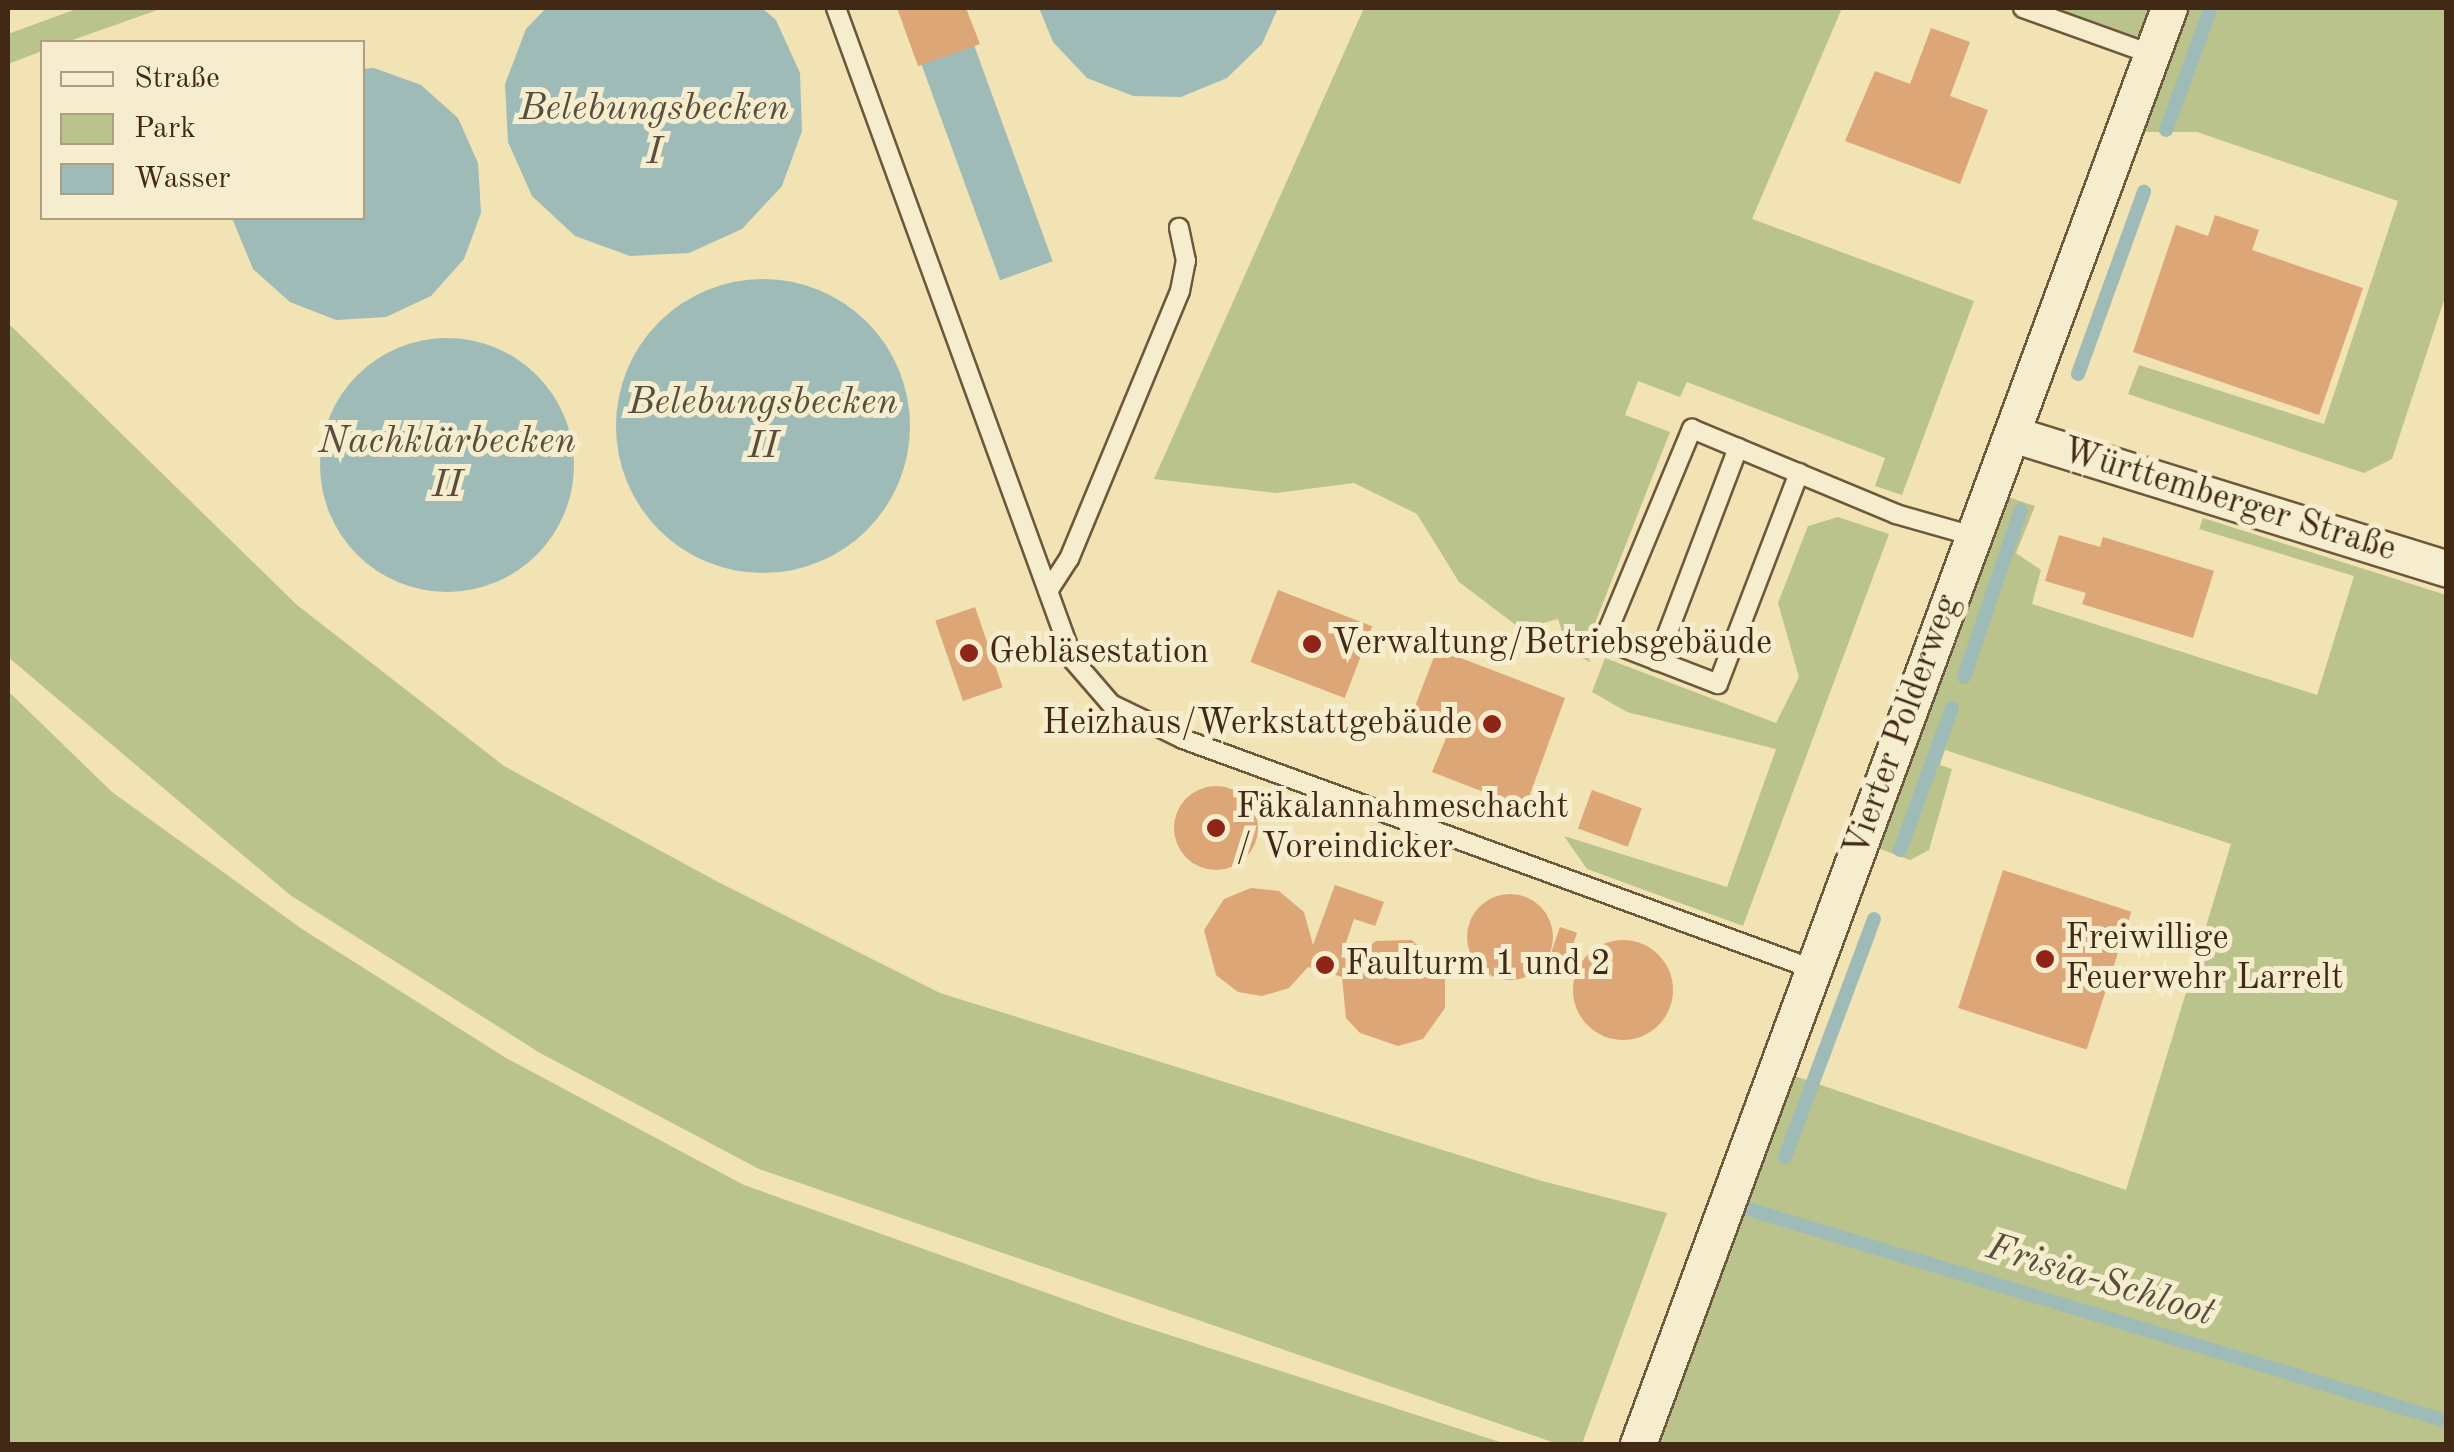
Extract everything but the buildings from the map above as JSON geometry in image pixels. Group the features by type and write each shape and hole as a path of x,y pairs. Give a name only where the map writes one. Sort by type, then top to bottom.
{"street":[{"name":"Vierter Polderweg","path":"1638,1444 2169,8"},
{"name":"Württemberger Straße","path":"2012,434 2446,568"}],"lane":[{"path":"836,8 1073,660 1111,704 1236,759 1813,969"},
{"path":"2022,8 2151,54"},
{"path":"1048,591 1069,559 1180,291 1186,261 1179,228"},
{"path":"1799,474 1718,684 1604,640 1692,429 1896,514 1974,536"},
{"path":"1657,661 1738,448"}],"green space":[{"path":"79,8 163,8 73,40 40,40 40,52 8,64 8,34"},
{"path":"1364,8 1842,8 1752,219 1974,301 1902,495 1875,486 1885,458 1687,382 1680,397 1638,381 1625,415 1670,432 1586,646 1590,662 1568,651 1558,619 1521,629 1459,582 1417,514 1354,483 1276,493 1154,479"},
{"path":"2023,8 2169,8 2151,54"},
{"path":"2185,8 2446,8 2446,294 2392,459 2364,473 2128,394 2139,365 2324,424 2398,201 2197,132 2141,132"},
{"path":"8,323 297,605 504,766 720,883 940,993 1542,1181 1667,1213 1582,1444 1558,1444 759,1169 540,1053 290,895 8,657"},
{"path":"2005,496 2035,506 2016,553 2041,570 2032,604 2317,695 2354,576 2199,529 2203,518 2446,595 2446,1444 1651,1444 1786,1073 2126,1190 2231,844 1945,750 1940,765 1952,769 1929,850 1910,860 1872,846"},
{"path":"1838,517 1889,534 1743,926 1587,869 1564,836 1727,887 1776,749 1627,712 1592,692 1605,658 1776,723 1799,677 1778,603 1808,526"},
{"path":"8,691 112,792 302,929 506,1058 744,1185 1123,1320 1506,1444 8,1444"}],"water":[{"name":"Belebungsbecken I","path":"546,8 762,8 776,20 800,73 802,131 782,186 742,229 689,253 630,256 575,236 532,196 508,142 505,84 526,29"},
{"path":"1039,8 1278,8 1262,44 1227,78 1181,97 1133,96 1087,78 1053,42"},
{"path":"974,45 1053,261 1000,280 921,64"},
{"path":"374,68 421,85 458,118 478,163 481,213 464,259 431,296 386,317 336,320 290,302 253,269 233,220 365,220 365,69"},
{"name":"Belebungsbecken II","path":"763,279 792,281 819,290 845,303 867,322 886,344 899,370 908,397 908,455 899,482 886,508 867,530 845,549 819,562 792,571 763,573 734,571 707,562 681,549 659,530 640,508 627,482 618,455 616,426 618,397 627,370 640,344 659,322 681,303 707,290 734,281"},
{"name":"Nachklärbecken II","path":"447,338 496,347 537,375 565,416 574,465 565,514 537,555 496,583 447,592 398,583 357,555 329,514 320,465 329,416 357,375 398,347"}],"waterway":[{"path":"2166,130 2211,8"},
{"path":"2078,374 2144,192"},
{"path":"1964,677 2021,510"},
{"path":"1900,850 1952,708"},
{"path":"1785,1157 1874,919"},
{"name":"Frisia-Schloot","path":"1735,1205 2446,1421"}],"place":[{"name":"Verwaltung/Betriebsgebäude","path":"1312,644"},
{"name":"Gebläsestation","path":"969,653"},
{"name":"Heizhaus/Werkstattgebäude","path":"1492,724"},
{"name":"Fäkalannahmeschacht / Voreindicker","path":"1216,828"},
{"name":"Freiwillige Feuerwehr Larrelt","path":"2045,959"},
{"name":"Faulturm 1 und 2","path":"1325,965"}]}
